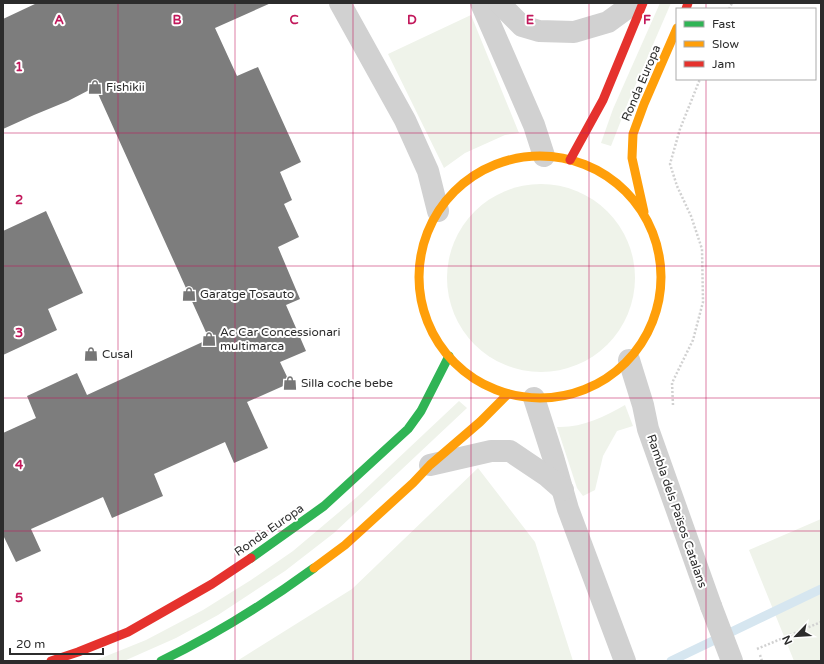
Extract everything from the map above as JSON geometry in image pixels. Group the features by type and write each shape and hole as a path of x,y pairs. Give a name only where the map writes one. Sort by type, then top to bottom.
{"street":[{"path":"340,3 405,120 428,171 438,211"},
{"path":"481,3 528,111 544,156"},
{"path":"500,3 522,26 539,31 574,32 608,22 634,3"},
{"path":"570,160 602,100 643,3"},
{"name":"Ronda Europa","path":"646,220 632,158 633,134 644,104 676,30"},
{"name":"Ronda Europa","path":"544,156 570,160 590,168 610,178 626,193 640,210 652,232 661,272 659,299 656,312 645,338 629,360 609,377 586,389 560,397 534,398 508,394 482,383 459,366 440,346 428,323 421,298 420,259 427,234 438,211 445,201 463,184 484,170 507,160 544,156"},
{"name":"Ronda Europa","path":"50,661 78,652 128,632 212,584 266,548 324,506 408,429 421,411 449,356"},
{"name":"Rambla dels Països Catalans","path":"629,360 643,405 648,429 732,661"},
{"path":"161,661 192,646 237,620 295,582 345,544 413,483 430,465 480,422 508,394"},
{"path":"534,398 568,509 621,652"},
{"path":"430,465 491,451 510,451 548,476 563,490"}],"path":[{"path":"673,405 672,383 692,340 703,302 702,249 691,216 677,186 670,164 680,129 700,80"},
{"path":"757,649 821,622 803,630"}],"shaded area":[{"path":"660,3 671,3 611,146 601,143 613,109"},
{"path":"471,15 519,133 505,135 465,153 444,168 388,54"},
{"path":"541,184 568,188 585,195 607,212 624,234 631,251 635,278 631,305 624,322 607,344 585,361 568,368 541,372 514,368 497,361 475,344 458,322 451,305 447,278 451,251 458,234 475,212 497,195 514,188"},
{"path":"459,401 467,408 334,533 285,571 218,615 176,638 124,661 94,661 146,640 203,610 251,580 293,551 357,497"},
{"path":"625,405 633,426 617,431 603,456 595,490 583,496 577,488 557,427 584,424 609,414"},
{"path":"478,468 535,542 573,661 237,661 352,589"},
{"path":"821,519 821,661 794,661 749,550"}],"building":[{"path":"37,3 271,3 215,28 237,76 258,67 301,162 280,172 292,200 284,204 299,237 278,247 300,299 286,305 306,351 280,362 290,383 247,402 268,448 234,463 225,442 154,474 163,496 112,518 103,497 31,529 41,551 16,562 3,535 3,433 36,418 27,396 77,373 87,395 209,339 95,87 68,101 3,129 3,19"},
{"path":"46,211 83,293 48,309 57,330 3,355 3,231"}],"waterway":[{"path":"671,661 821,589"}],"traffic: fast":[{"path":"251,558 324,506 408,429 421,411 449,356"},
{"path":"161,661 240,618 314,568"}],"traffic: slow":[{"path":"644,212 632,158 633,134 644,104 676,30"},
{"path":"540,156 564,158 597,170 617,184 633,200 647,220 656,242 659,253 661,277 659,301 647,334 633,354 617,370 597,384 575,393 564,396 540,398 516,396 483,384 463,370 447,354 433,334 424,312 421,301 419,277 421,253 433,220 447,200 463,184 483,170 505,161 516,158 540,156"},
{"path":"314,568 345,545 413,483 430,465 480,422 508,394"}],"traffic: jam":[{"path":"570,160 603,100 643,3"},
{"path":"686,8 688,3"},
{"path":"51,661 128,632 212,584 251,558"}],"place":[{"name":"Fishikii","path":"95,87"},
{"name":"Garatge Tosauto","path":"189,294"},
{"name":"Ac Car Concessionari multimarca","path":"209,339"},
{"name":"Cusal","path":"91,354"},
{"name":"Silla coche bebe","path":"290,383"}]}
